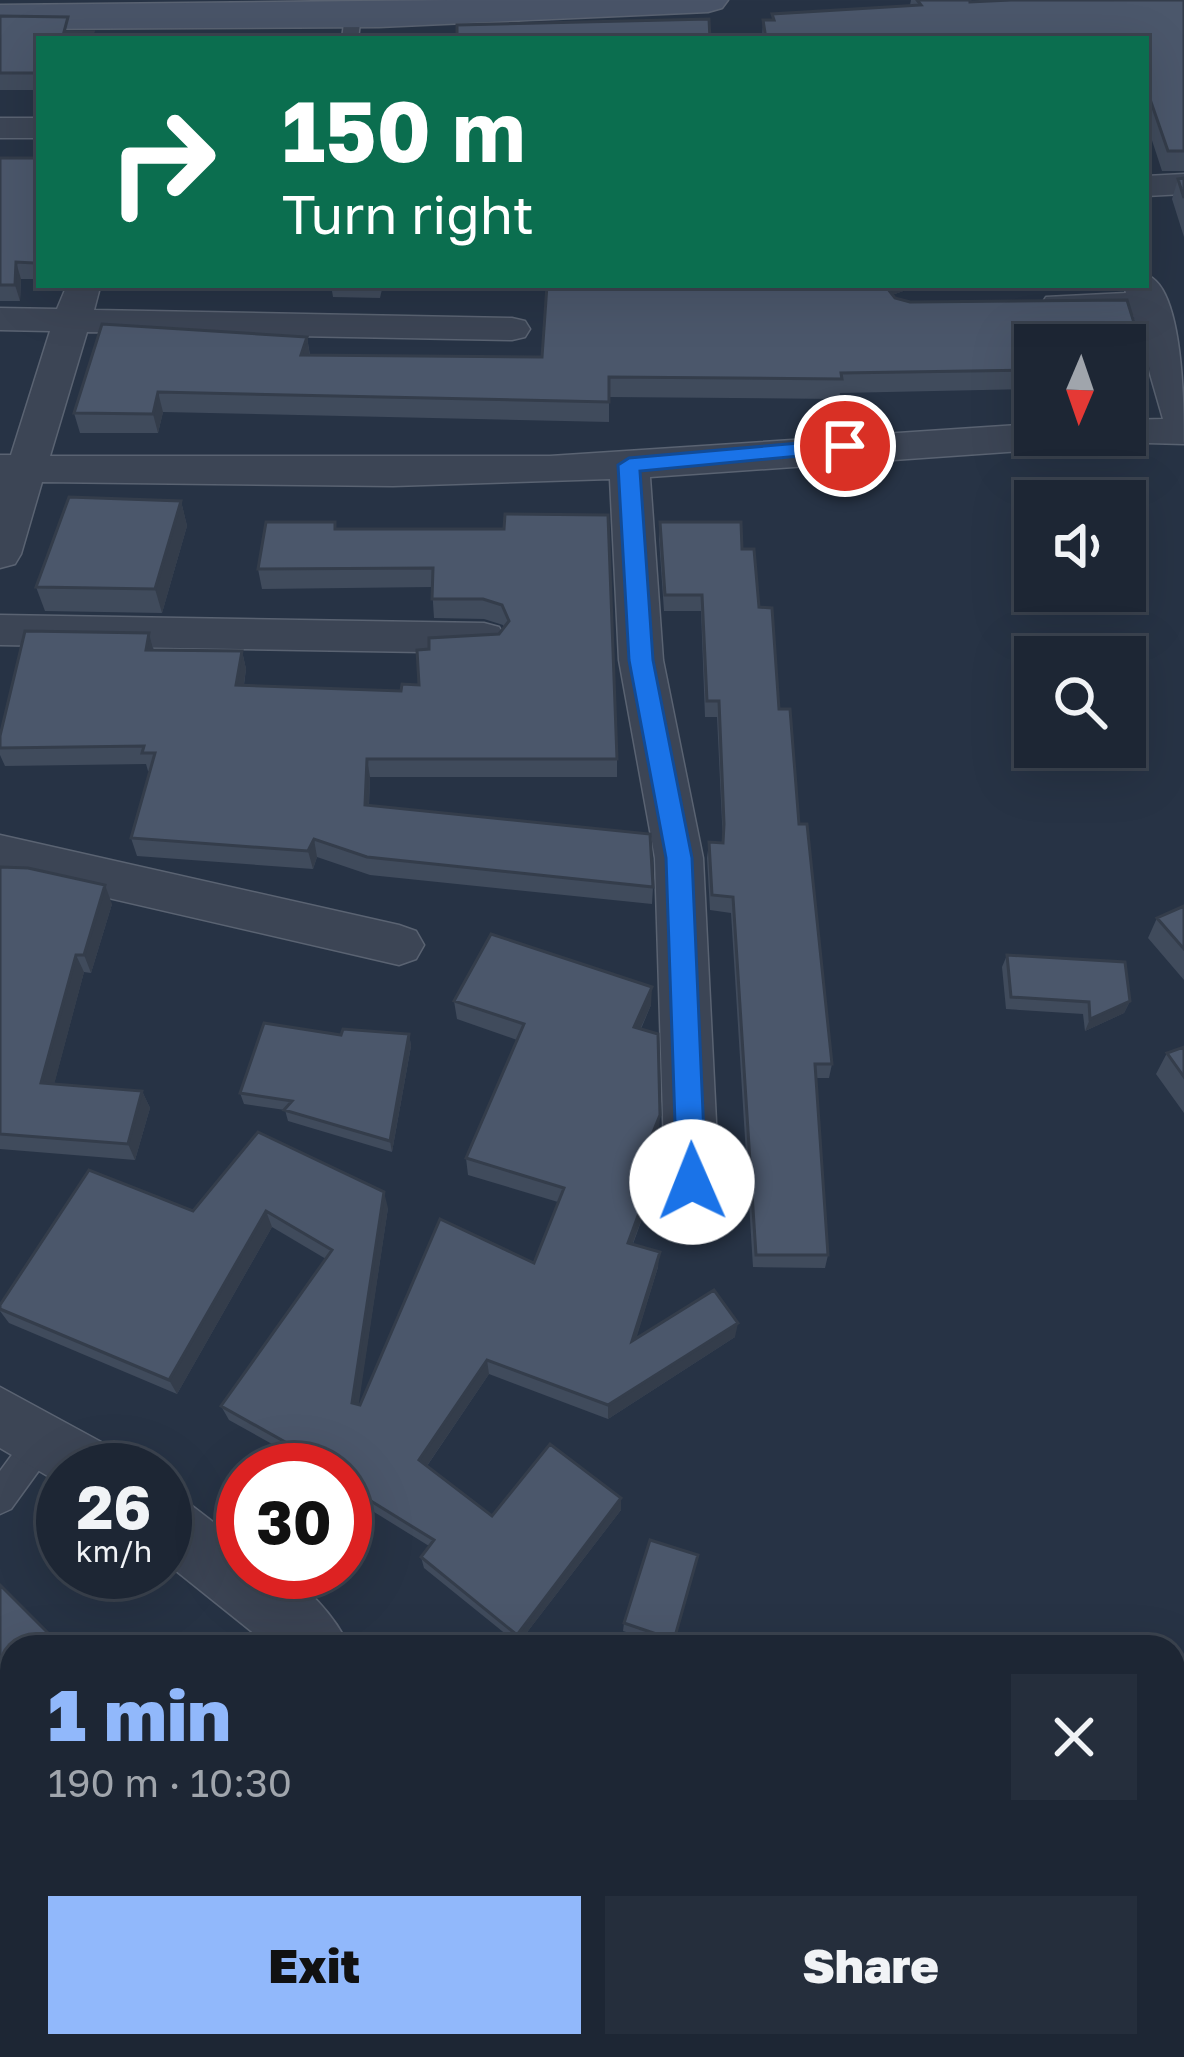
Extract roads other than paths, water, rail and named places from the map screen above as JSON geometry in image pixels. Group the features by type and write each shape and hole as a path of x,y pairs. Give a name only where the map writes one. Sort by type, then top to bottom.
{"street":[{"path":"0,17 352,27 513,18 601,2 708,0"},
{"path":"0,128 36,128"},
{"path":"1149,186 1184,184"},
{"path":"1016,305 1145,294 1184,427 1146,431"},
{"path":"0,554 13,468 77,303"},
{"path":"0,319 77,303 512,329"},
{"path":"13,468 346,473 629,465 886,442 1014,437"},
{"path":"629,465 641,660 679,858 692,1182"},
{"path":"0,631 484,638"},
{"path":"0,854 399,945"},
{"path":"21,1427 48,1443"},
{"path":"192,1545 304,1635"}],"lane":[{"path":"0,1498 21,1427"}]}
